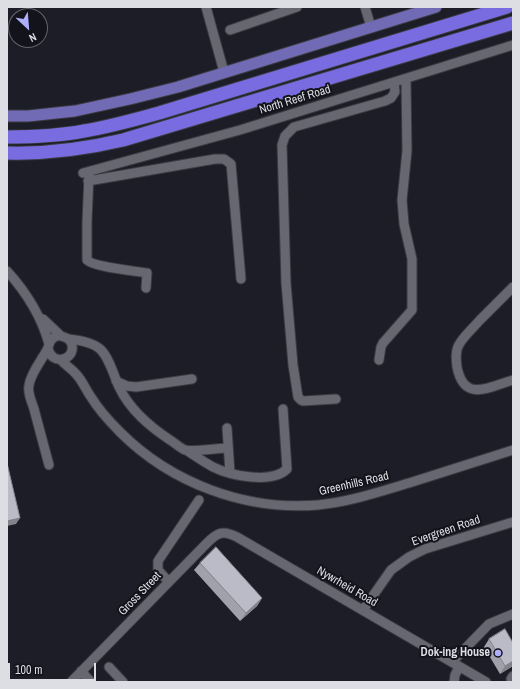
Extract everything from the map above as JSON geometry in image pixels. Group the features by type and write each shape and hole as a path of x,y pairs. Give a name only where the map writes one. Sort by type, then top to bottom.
{"highway":[{"path":"7,137 83,132 117,124 173,109 507,7"},
{"path":"7,153 53,152 97,146 123,140 513,22"}],"main road":[{"path":"7,116 44,115 91,108 158,92 436,7"}],"street":[{"path":"206,7 224,72"},
{"path":"230,30 297,7"},
{"path":"365,7 372,27"},
{"name":"North Reef Road","path":"87,175 240,130 513,45"},
{"path":"379,360 383,343 412,310 412,259 404,224 402,200 407,151 406,79"},
{"path":"336,398 303,401 298,397 293,365 286,283 282,186 282,142 287,133 294,127 392,98 395,92 394,82"},
{"path":"146,288 148,273 92,264 87,260 87,175 224,159 231,164 241,279"},
{"path":"7,271 28,297 39,315 51,355 59,359"},
{"path":"513,287 468,333 459,344 456,356 460,378 471,390 481,390 513,380"},
{"path":"36,369 59,359 68,357 72,346 39,315"},
{"path":"49,465 28,387 31,377 54,338 65,338 88,342 99,348 105,355 116,382 127,400 143,420 185,450 214,468 242,476 270,478 282,474 287,469 283,409"},
{"path":"71,352 88,342"},
{"name":"Greenhills Road","path":"71,352 76,373"},
{"name":"Greenhills Road","path":"59,359 76,373 91,398 106,417 141,451 157,463 192,483 241,499 292,506 341,502 513,450"},
{"path":"116,382 136,387 192,379"},
{"path":"227,428 230,472"},
{"path":"185,450 228,448"},
{"path":"169,582 158,570 158,561 199,500"},
{"name":"Evergreen Road","path":"363,610 391,570 403,560 425,549 513,522"},
{"name":"Gross Street","path":"71,682 213,537 224,532 230,534"},
{"name":"Nywrheid Road","path":"230,534 486,682"},
{"path":"454,682 456,665 489,624 513,614"},
{"path":"109,667 123,682"},
{"path":"82,671 91,682"},
{"path":"512,682 513,676"}],"building":[{"path":"7,463 20,518 7,521"},
{"path":"216,547 262,598 246,613 200,563"},
{"path":"505,629 513,643 513,661 505,666 489,639"}],"place":[{"name":"Dok-ing House","path":"498,653"}]}
